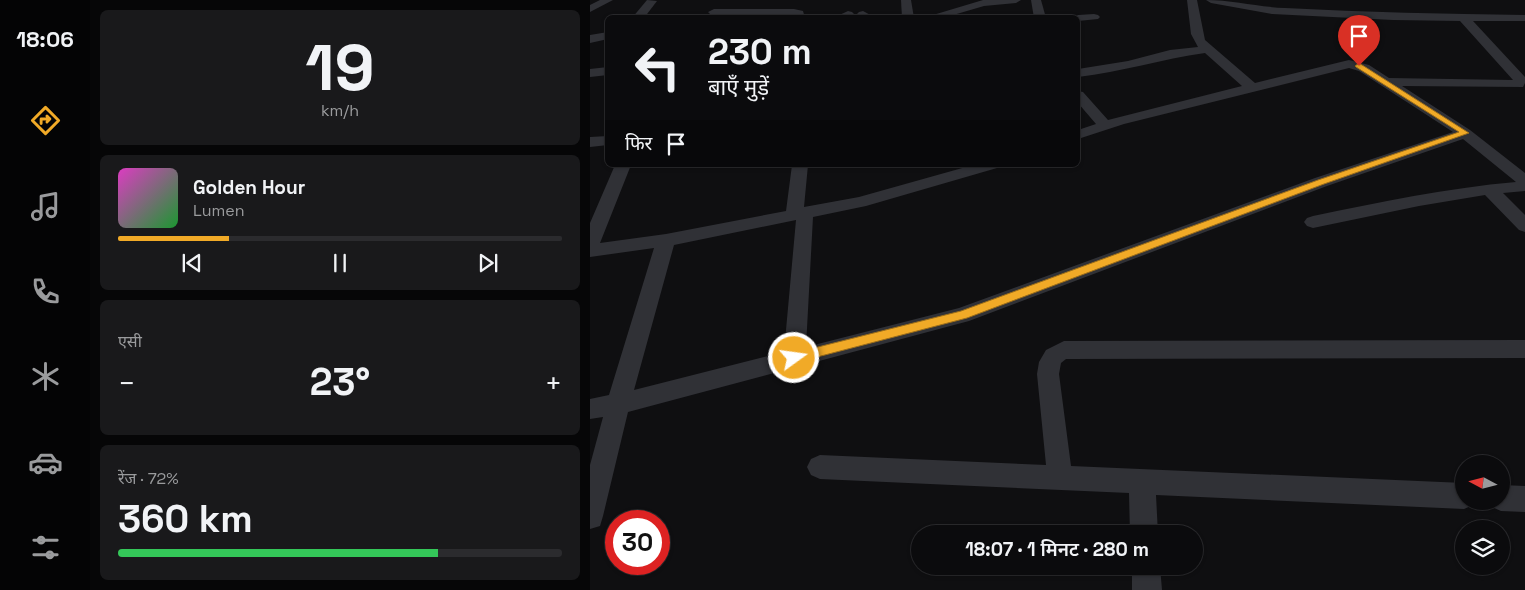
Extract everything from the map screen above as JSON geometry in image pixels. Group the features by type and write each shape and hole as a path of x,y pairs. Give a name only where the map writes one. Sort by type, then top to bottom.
{"street":[{"path":"590,8 608,0"},
{"path":"751,0 757,12"},
{"path":"906,0 908,15"},
{"path":"936,15 966,4 1016,0"},
{"path":"1036,0 1039,15"},
{"path":"1192,0 1197,34 1207,49 1252,88"},
{"path":"1211,0 1272,12 1393,17 1525,18"},
{"path":"640,15 652,2"},
{"path":"714,12 794,12 798,15"},
{"path":"1080,18 1094,16"},
{"path":"1386,82 1518,84 1520,80 1517,76 1464,18"},
{"path":"590,39 605,36"},
{"path":"1080,73 1129,65 1175,53 1207,49"},
{"path":"1080,134 1105,126 1348,64 1359,66 1465,133 1525,181"},
{"path":"590,72 605,71"},
{"path":"1080,97 1105,126"},
{"path":"590,409 618,404 962,315 1321,182 1465,133"},
{"path":"590,142 605,140"},
{"path":"590,245 622,167"},
{"path":"794,358 800,167"},
{"path":"590,251 666,240 860,202 984,167"},
{"path":"1313,222 1404,202 1489,189 1525,186"},
{"path":"1489,189 1525,226"},
{"path":"590,516 618,404 666,240"},
{"path":"1060,477 1048,374 1049,361 1054,354 1064,350 1525,349"},
{"path":"820,467 1455,496"},
{"path":"1142,481 1144,525"},
{"path":"1510,498 1525,499"},
{"path":"1146,575 1147,590"}],"route":[{"path":"794,358 962,315 1321,182 1465,133 1359,66"}]}
